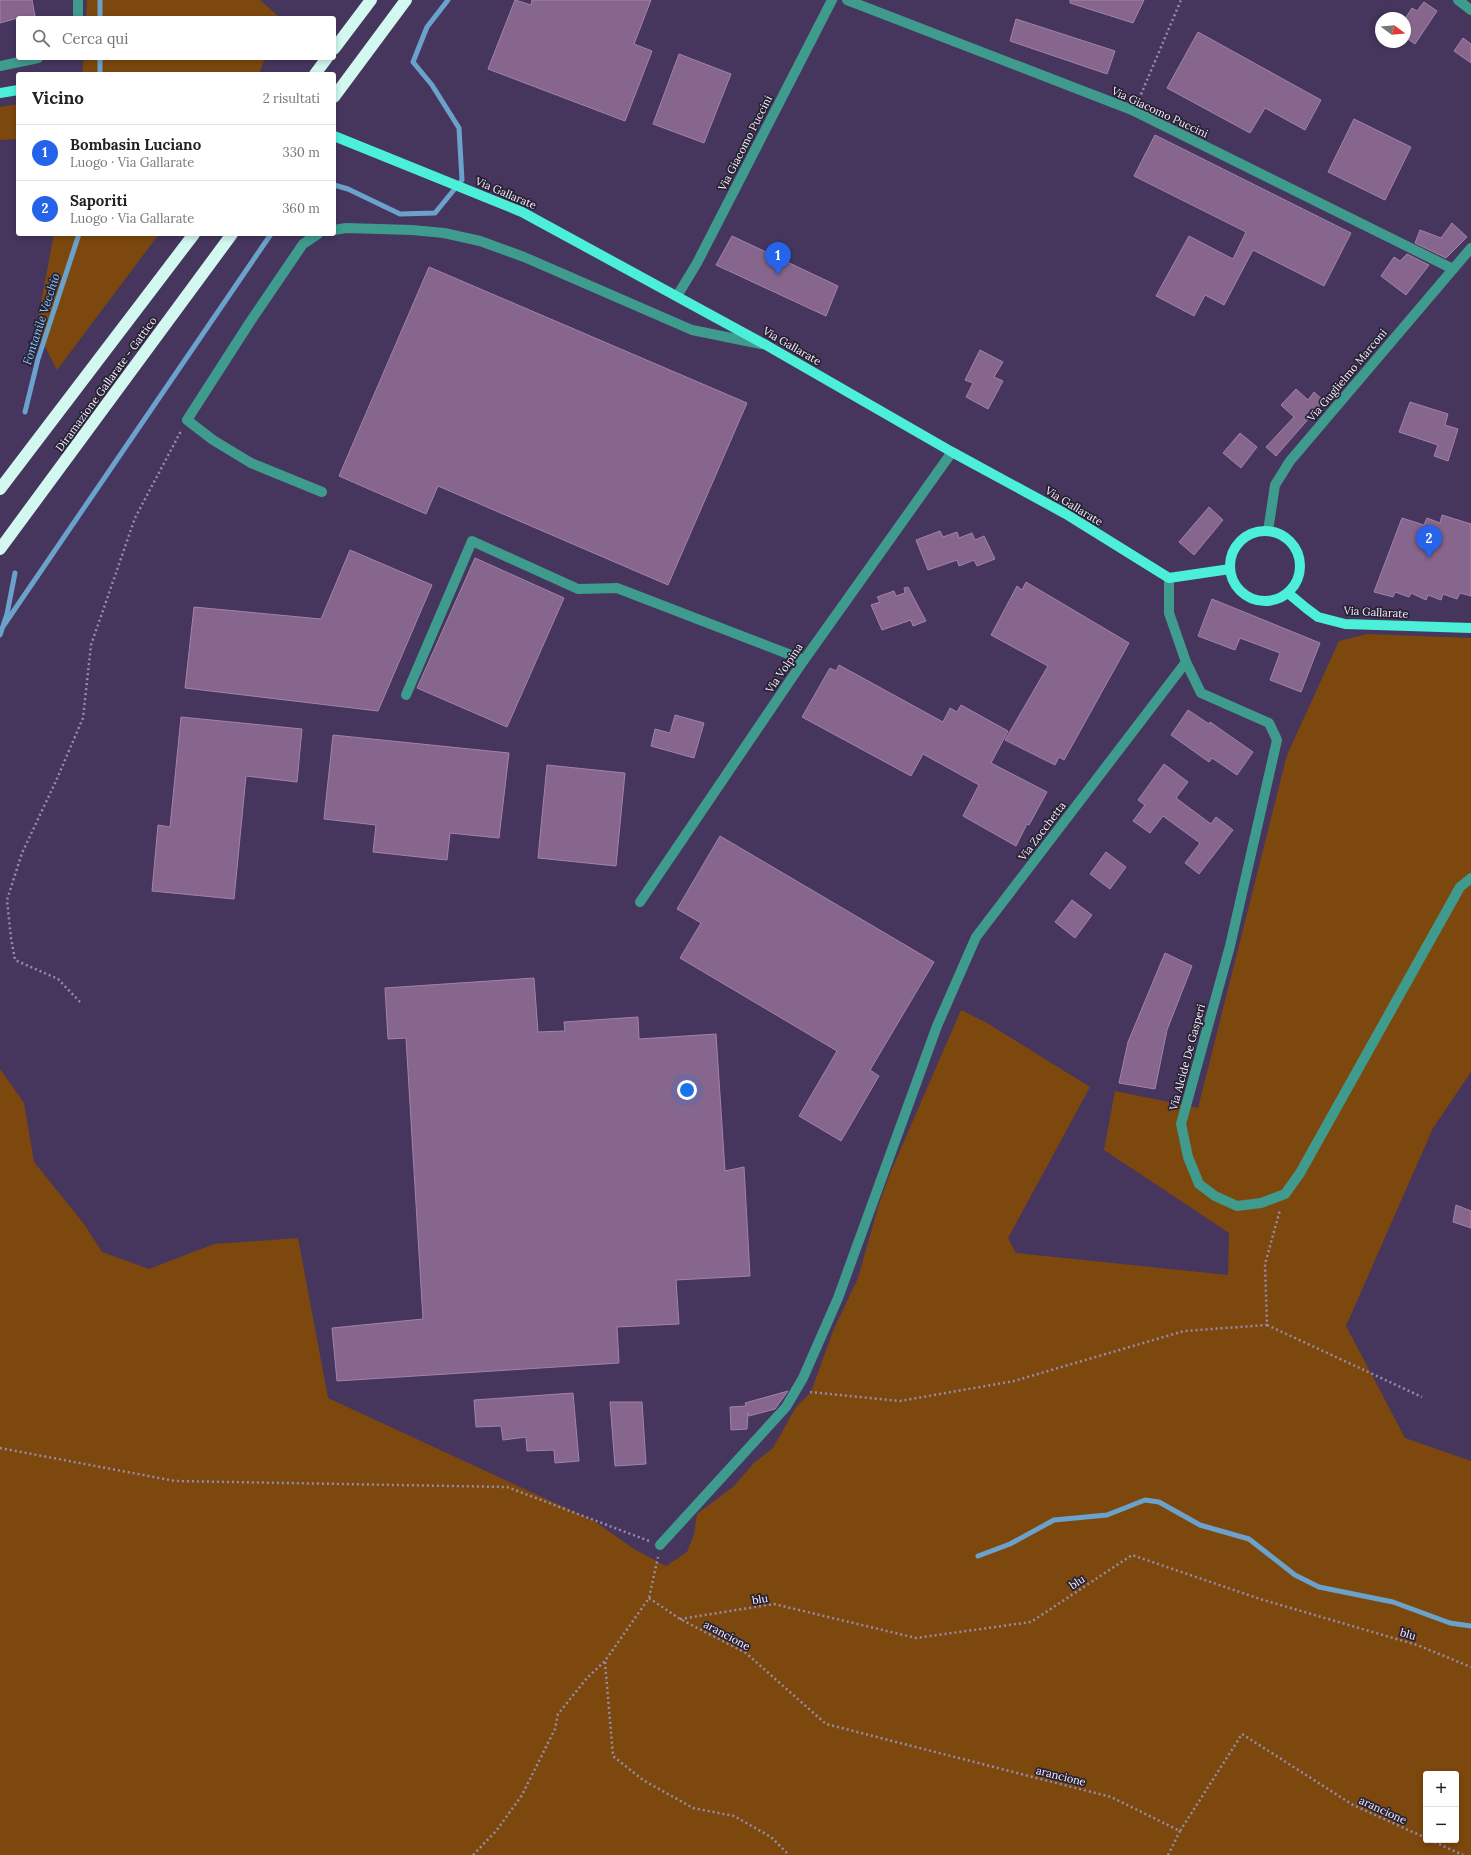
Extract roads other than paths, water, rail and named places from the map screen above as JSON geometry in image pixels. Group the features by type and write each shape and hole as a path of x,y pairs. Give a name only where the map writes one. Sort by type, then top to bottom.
{"highway":[{"path":"336,46 371,0"},
{"path":"336,94 406,0"},
{"path":"316,72 326,60"},
{"name":"Diramazione Gallarate - Gattico","path":"0,489 192,236"},
{"name":"Diramazione Gallarate - Gattico","path":"0,549 231,236"}],"main road":[{"path":"0,93 16,90"},
{"name":"Via Gallarate","path":"336,137 522,212 766,345 952,452 1066,514 1169,578"},
{"path":"1258,531 1268,531 1278,533 1287,538 1299,555 1301,565 1295,585 1279,598 1268,601 1257,600 1247,596 1239,589 1233,579 1230,569 1234,549 1240,541 1248,535 1258,531"},
{"path":"1169,578 1230,569"},
{"name":"Via Gallarate","path":"1288,592 1318,617 1345,624 1471,628"}],"street":[{"path":"78,0 78,16"},
{"name":"Via Giacomo Puccini","path":"676,296 697,264 832,0"},
{"name":"Via Giacomo Puccini","path":"847,0 1134,111 1453,269"},
{"path":"1458,0 1471,10"},
{"path":"0,66 28,60"},
{"path":"336,230 346,228 412,230 444,233 480,241 524,257 692,330 766,345"},
{"path":"315,236 303,244 250,322 187,420 213,440 251,463 322,492"},
{"name":"Via Guglielmo Marconi","path":"1268,531 1276,485 1290,461 1471,248"},
{"name":"Via Volpina","path":"640,902 804,660 952,452"},
{"path":"406,695 472,542 578,590 617,588 804,660"},
{"name":"Via Alcide De Gasperi","path":"1169,578 1170,614 1186,662 1201,693 1269,723 1277,740 1230,946 1182,1124 1188,1157 1200,1184 1215,1196 1237,1206 1261,1203 1285,1194 1300,1173 1460,887 1471,878"},
{"name":"Via Zocchetta","path":"660,1545 786,1407 796,1391 838,1298 937,1026 976,937 1186,662"}],"waterway":[{"name":"Fontanile Vecchio","path":"100,0 100,16"},
{"path":"336,186 348,189 400,214 435,213 462,180 459,128 432,85 413,62 427,27 448,0"},
{"name":"Fontanile Vecchio","path":"100,60 100,72"},
{"name":"Fontanile Vecchio","path":"25,412 38,359 78,236"},
{"path":"4,625 270,236"},
{"name":"Fontanile Vecchio","path":"0,635 7,614 15,573"},
{"path":"978,1556 1010,1544 1054,1520 1107,1515 1145,1500 1159,1502 1200,1525 1249,1539 1295,1575 1319,1587 1393,1602 1450,1623 1471,1626"}],"place":[{"name":"Bombasin Luciano","path":"778,275"},
{"name":"Saporiti","path":"1429,558"}]}
